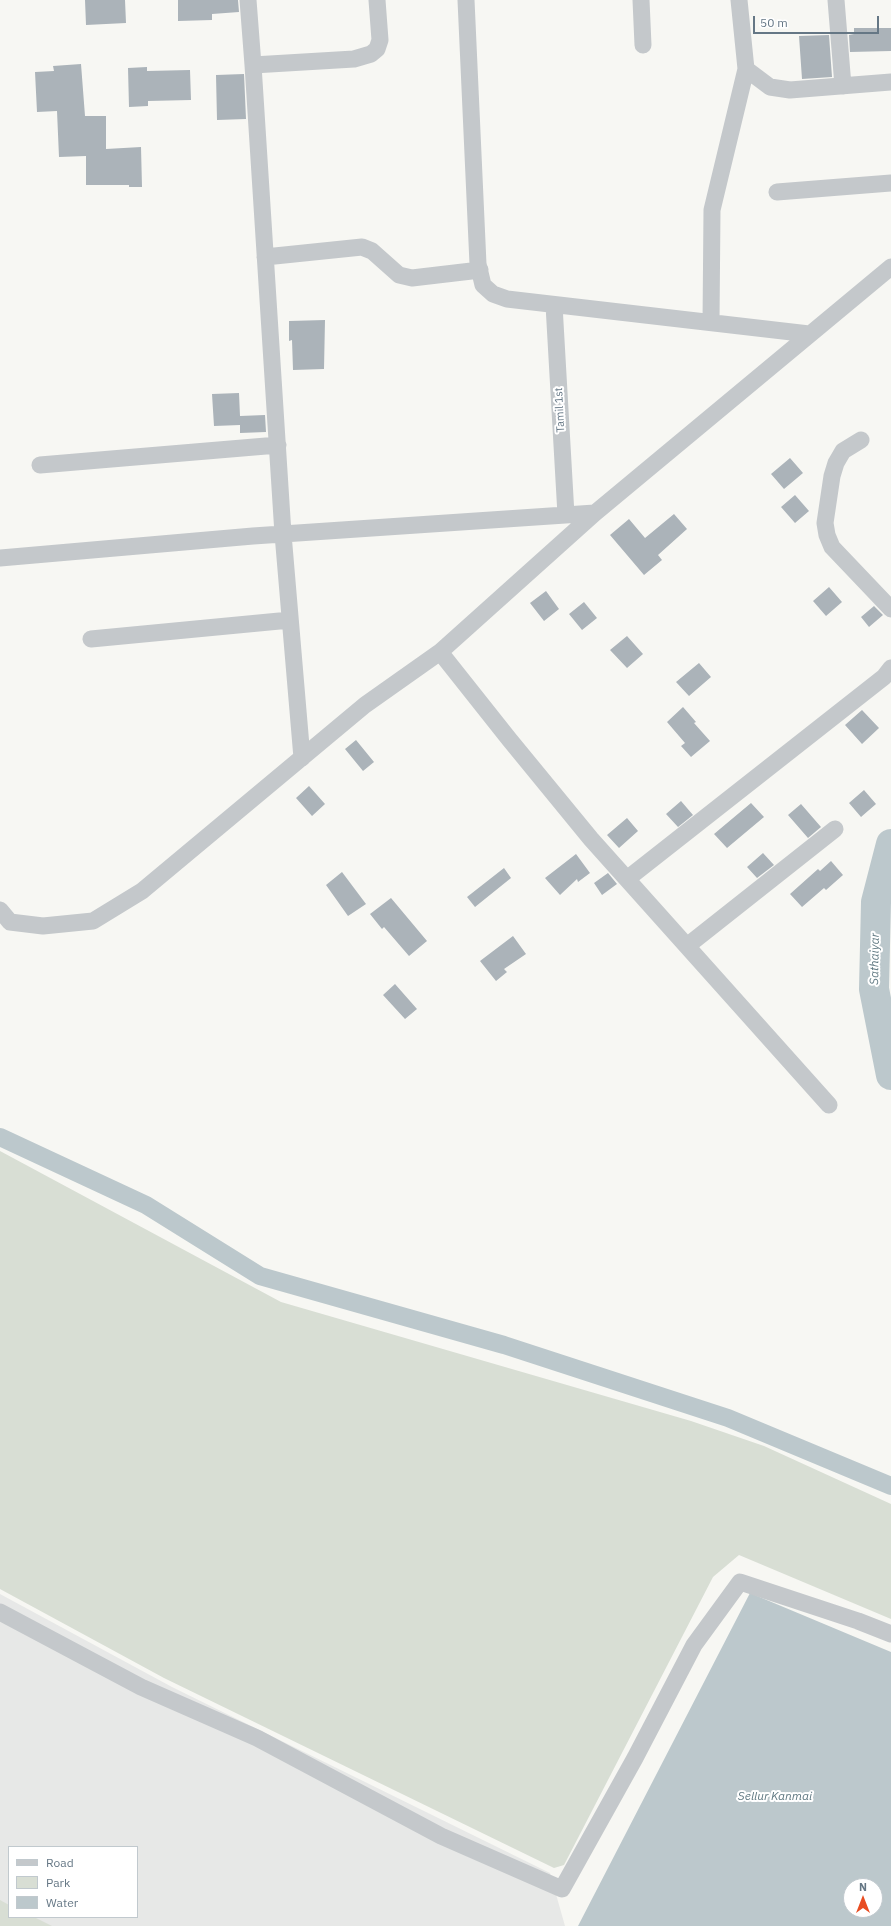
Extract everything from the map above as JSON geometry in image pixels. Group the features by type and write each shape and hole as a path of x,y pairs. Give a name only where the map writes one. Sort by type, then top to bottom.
{"street":[{"path":"248,0 283,534 302,758"},
{"path":"253,65 354,59 371,54 377,49 380,40 377,0"},
{"path":"466,0 480,270 483,284 492,294 507,299 554,305 809,334"},
{"path":"641,0 643,45"},
{"path":"711,322 712,210 746,68 739,0"},
{"path":"836,0 843,86"},
{"path":"746,68 770,87 790,90 891,82"},
{"path":"777,192 891,183"},
{"path":"265,257 362,247 372,250 399,275 412,278 480,270"},
{"path":"0,910 10,922 43,926 93,920 142,891 365,705 440,652 595,513 891,267"},
{"name":"Tamil 1st","path":"554,305 566,515"},
{"path":"861,440 843,452 836,463 832,476 826,523 827,535 832,547 891,609"},
{"path":"40,465 278,445"},
{"path":"0,558 283,534 595,513"},
{"path":"91,639 290,620"},
{"path":"440,652 538,775 627,879 829,1105"},
{"path":"627,879 884,677 891,668"},
{"path":"687,946 835,829"},
{"path":"0,1612 141,1687 257,1738 441,1836 562,1889 635,1758 694,1645 740,1582 858,1621 891,1634"}],"shaded area":[{"path":"0,1594 172,1687 550,1873 565,1926 0,1926"}],"green space":[{"path":"0,1151 281,1302 691,1421 764,1446 891,1504 891,1619 739,1555 713,1577 564,1865 554,1868 164,1678 0,1589"},
{"path":"0,1900 8,1904 8,1918 36,1918 52,1926 0,1926"}],"water":[{"name":"Sellur Kanmai","path":"750,1593 891,1652 891,1926 578,1926"}],"building":[{"path":"85,0 125,0 126,23 86,25"},
{"path":"178,0 238,0 239,12 212,14 212,20 178,21"},
{"path":"854,28 891,28 891,51 850,52 849,35 854,34"},
{"path":"829,35 832,77 802,79 799,36"},
{"path":"81,64 85,116 106,116 106,149 141,147 142,187 129,187 129,185 86,185 86,156 59,157 57,111 37,112 35,72 54,71 53,66"},
{"path":"147,67 147,71 190,70 191,100 148,101 148,106 129,107 128,68"},
{"path":"244,74 246,119 217,120 216,75"},
{"path":"325,320 324,369 293,370 292,340 289,341 289,321"},
{"path":"239,393 240,416 265,415 266,432 240,433 240,425 214,426 212,394"},
{"path":"790,458 803,473 784,489 771,474"},
{"path":"795,495 809,511 795,523 781,507"},
{"path":"674,514 687,529 658,555 662,560 644,575 610,535 629,519 645,538"},
{"path":"829,587 842,602 826,616 813,601"},
{"path":"546,591 559,609 544,621 530,603"},
{"path":"584,602 597,618 582,630 569,614"},
{"path":"874,606 883,615 869,627 861,617"},
{"path":"627,636 643,654 627,668 610,650"},
{"path":"699,663 711,677 689,696 676,682"},
{"path":"683,707 696,722 694,723 710,741 691,757 681,746 685,743 667,722"},
{"path":"862,710 879,728 862,744 845,725"},
{"path":"356,740 374,762 363,771 345,749"},
{"path":"309,786 325,804 312,816 296,798"},
{"path":"864,790 876,804 861,817 849,803"},
{"path":"681,801 693,815 678,827 666,814"},
{"path":"751,803 764,817 727,848 714,834"},
{"path":"801,804 821,827 808,838 788,815"},
{"path":"627,818 638,831 619,848 607,835"},
{"path":"763,853 774,865 757,878 747,867"},
{"path":"576,854 590,873 578,882 577,879 560,895 545,878"},
{"path":"831,861 843,875 826,890 824,888 802,907 790,894 818,869 820,871"},
{"path":"504,868 511,878 475,907 467,897"},
{"path":"342,872 366,904 348,916 326,885"},
{"path":"608,873 617,884 602,895 594,883"},
{"path":"391,898 427,941 409,956 384,927 382,929 370,914"},
{"path":"513,936 526,954 504,969 507,972 496,981 480,961"},
{"path":"395,984 417,1009 405,1019 383,995"}],"waterway":[{"name":"Sathaiyar","path":"891,844 876,902 874,989 891,1075"},
{"path":"0,1137 146,1205 260,1276 504,1345 728,1418 891,1486"}]}
